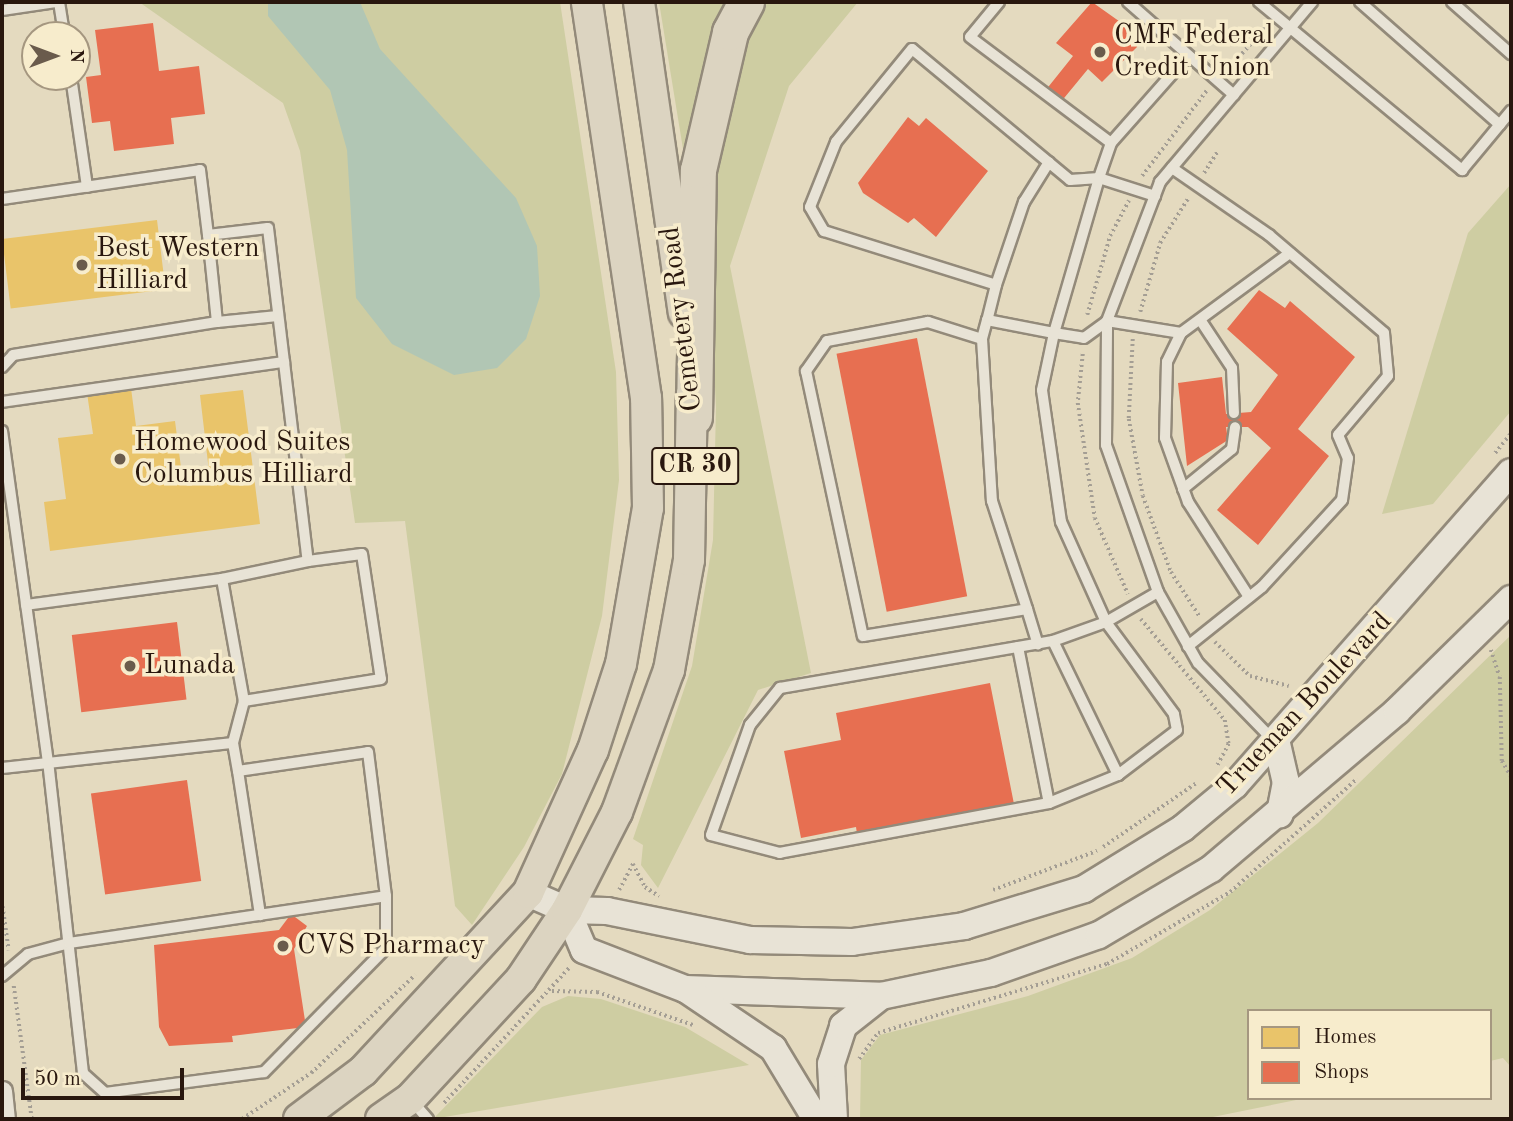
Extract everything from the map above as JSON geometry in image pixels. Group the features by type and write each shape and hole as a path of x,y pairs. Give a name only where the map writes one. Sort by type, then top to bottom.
{"highway":[{"path":"694,417 698,170 730,32 746,2"}],"main road":[{"name":"Cemetery Road","path":"299,1119 363,1071 528,893 609,708 634,611 648,508 640,337 587,2"},
{"name":"Cemetery Road","path":"381,1119 422,1112 521,979 567,910 645,745 669,670 689,560 694,417 639,2"},
{"name":"Trueman Boulevard","path":"528,893 567,910 607,911 750,940 852,942 964,926 1084,889 1182,828 1277,744 1511,472"},
{"name":"Trueman Boulevard","path":"567,910 584,950 685,989 881,996 991,973 1099,935 1211,869 1280,814 1511,599"},
{"path":"1277,744 1286,782 1280,814"},
{"path":"685,989 773,1048 816,1119"},
{"path":"834,1119 831,1064 843,1026 881,996"}],"street":[{"path":"2,1091 5,1119"}],"lane":[{"path":"2,10 58,2 61,21"},
{"path":"999,2 970,37 1111,143"},
{"path":"1128,2 1234,95"},
{"path":"1259,2 1462,170 1511,111"},
{"path":"1277,744 1188,646 1158,592 1105,445 1107,321 1154,196 1172,168 1312,2"},
{"path":"1360,2 1500,125"},
{"path":"1452,2 1511,54"},
{"path":"996,285 824,232 810,207 836,142 912,49 1070,180 1099,178 1154,196"},
{"path":"1158,592 1105,622 1053,641 780,688 750,724 711,835 780,853 1049,803 1118,775 1177,730 1174,714 1105,622 1061,522 1042,390 1054,333 1111,143 1188,56"},
{"path":"73,91 87,187"},
{"path":"1038,644 992,501 982,339 996,285 1024,202 1049,162"},
{"path":"1172,168 1290,253 1384,333 1388,376 1338,435 1348,458 1342,499 1249,597 1188,646"},
{"path":"2,199 200,170 217,322"},
{"path":"208,235 268,228 308,561"},
{"path":"1249,597 1183,489 1165,438 1167,362 1181,332 1201,321 1290,253"},
{"path":"2,367 13,355 217,322 278,316"},
{"path":"987,320 1084,338 1107,321 1138,322 1181,332"},
{"path":"1201,321 1232,368 1234,413"},
{"path":"982,339 928,322 827,341 806,370 863,636 1027,609"},
{"path":"2,402 284,362"},
{"path":"1183,489 1231,449 1235,427"},
{"path":"2,431 48,763 83,1073 92,1087 105,1093 264,1072 386,948 386,896 368,752 237,771"},
{"path":"26,605 222,579 308,561 362,554 381,679 244,701"},
{"path":"222,579 244,701 233,743 260,915"},
{"path":"1053,641 1118,775"},
{"path":"1018,648 1049,803"},
{"path":"2,768 233,743"},
{"path":"2,976 28,954 69,943 386,896"}],"path":[{"path":"1218,151 1160,243 1129,352 1129,419 1143,496 1171,572 1208,630 1250,676 1276,686 1292,686 1300,676"},
{"path":"1485,464 1511,433"},
{"path":"1490,649 1500,677 1503,761 1511,776"},
{"path":"2,901 32,1119"},
{"path":"422,1112 551,991"}],"green space":[{"path":"139,2 560,2 616,372 619,480 602,616 562,774 524,847 472,925 455,906 405,521 355,523 300,151 283,103"},
{"path":"659,2 730,2 689,149 683,149"},
{"path":"759,2 858,2 789,86 730,266 811,673 758,690 658,888 641,865 643,845 633,839 692,666 713,540 716,407 706,209 720,117"},
{"path":"1511,184 1511,411 1433,504 1382,514 1468,233"},
{"path":"1511,635 1511,1067 1503,1058 1492,1061 1492,1009 1247,1009 1247,1100 1296,1100 1203,1119 860,1119 861,1060 880,1035 1028,996 1132,958 1210,910 1318,823"},
{"path":"568,996 601,999 685,1027 749,1065 433,1119 542,1007"}],"shaded area":[{"path":"268,2 360,2 380,49 516,198 537,246 540,296 526,339 497,368 454,375 392,344 356,298 347,150 330,90 268,16"}],"building: Homes":[{"name":"Best Western Hilliard","path":"157,220 166,289 11,308 2,239"},
{"name":"Homewood Suites Columbus Hilliard","path":"131,388 136,426 175,421 183,483 210,480 200,395 243,390 260,524 50,551 44,502 66,499 58,438 93,434 87,393"}],"building: Shops":[{"name":"CMF Federal Credit Union","path":"1092,2 1140,36 1137,47 1102,82 1088,69 1060,103 1045,91 1073,56 1056,43"},
{"path":"153,23 159,71 199,66 205,114 171,118 174,144 114,151 110,121 92,123 88,91 91,91 91,76 101,75 95,30"},
{"path":"908,117 919,126 926,118 988,171 936,237 914,218 908,223 863,193 858,183"},
{"path":"1259,290 1285,308 1290,301 1355,357 1298,429 1329,456 1258,545 1217,510 1271,448 1248,427 1226,427 1228,440 1187,466 1178,383 1222,377 1226,414 1251,412 1278,375 1227,329"},
{"path":"917,338 967,596 887,612 837,354"},
{"name":"Lunada","path":"177,622 187,699 81,712 72,635"},
{"path":"990,683 1014,804 857,834 856,827 801,838 784,751 841,740 836,713"},
{"path":"187,780 201,881 105,895 91,793"},
{"name":"CVS Pharmacy","path":"291,914 307,926 294,949 306,1027 232,1036 233,1042 169,1046 159,1027 154,945 279,930"}],"place":[{"name":"CMF Federal Credit Union","path":"1100,52"},
{"name":"Best Western Hilliard","path":"82,265"},
{"name":"Homewood Suites Columbus Hilliard","path":"120,459"},
{"name":"Lunada","path":"130,666"},
{"name":"CVS Pharmacy","path":"283,946"}]}
